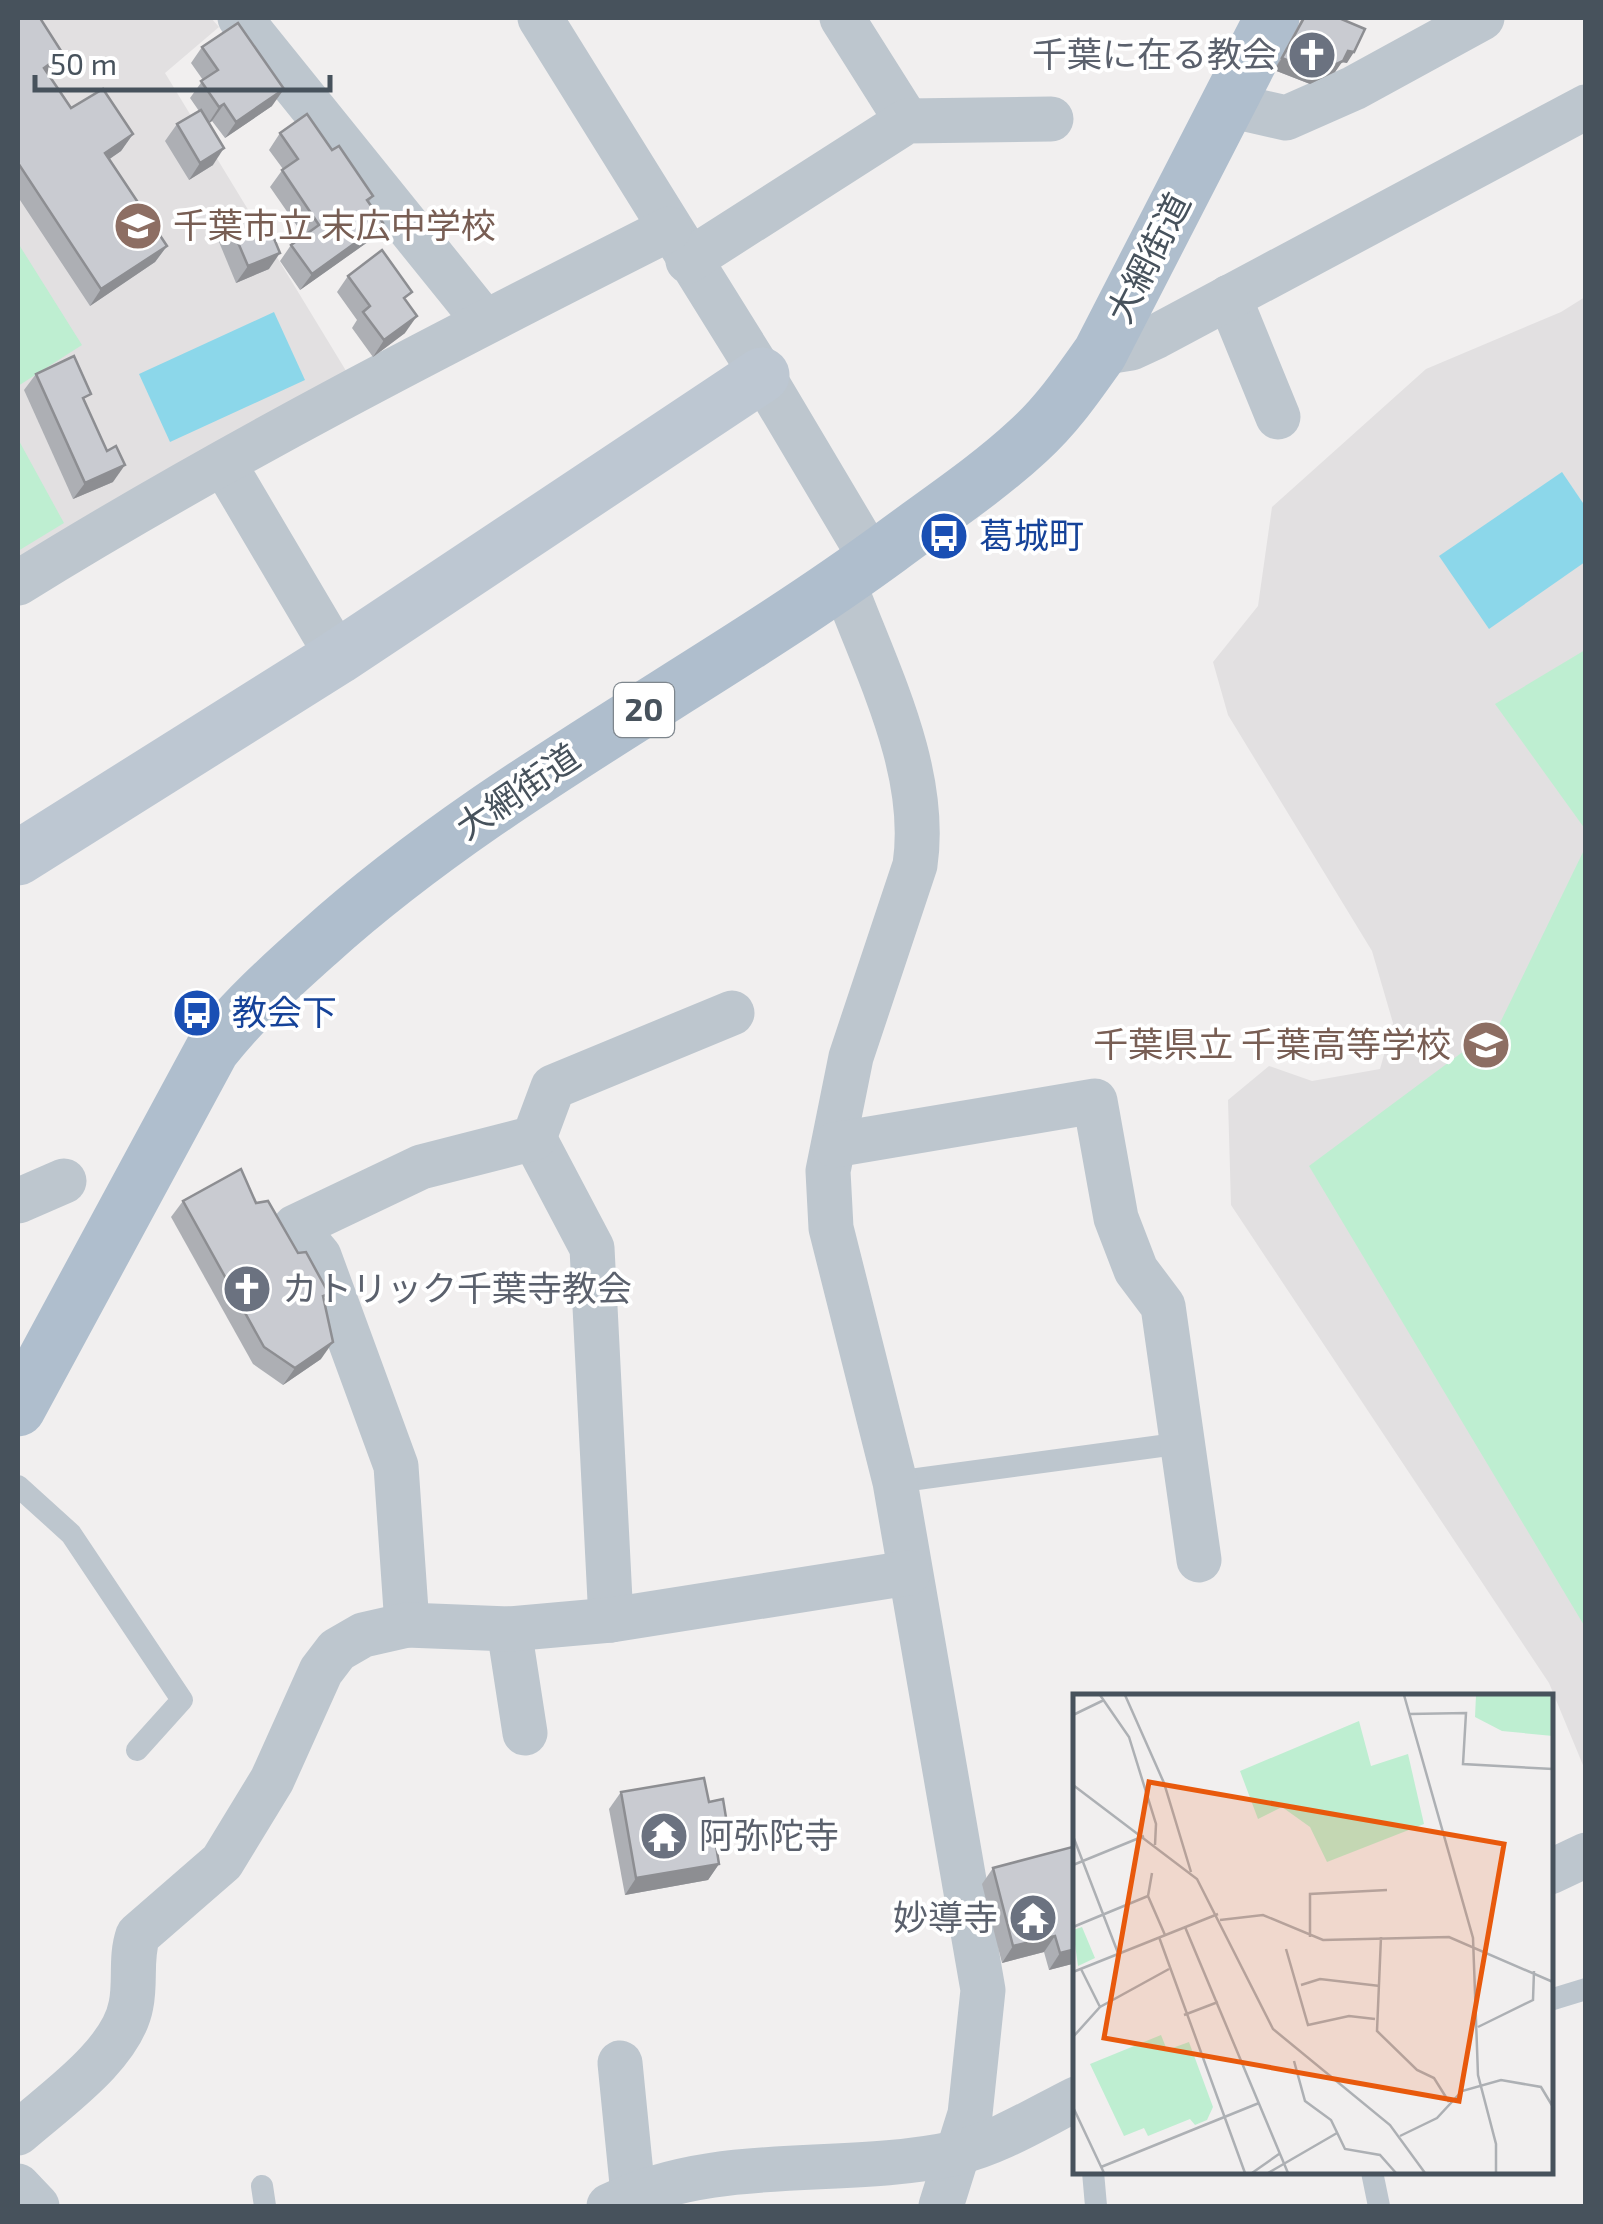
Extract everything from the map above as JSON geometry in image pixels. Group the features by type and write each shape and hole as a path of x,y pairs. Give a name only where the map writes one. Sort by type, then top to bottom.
{"main road":[{"name":"大網街道","path":"18,1409 189,1090 212,1050 235,1021 352,912 471,820 857,571 990,474 1068,399 1100,353 1229,105 1266,22"}],"street":[{"path":"240,18 485,322"},
{"path":"540,18 762,375 857,571 918,804 915,866 851,1058 828,1171 831,1228 895,1482 982,1990 970,2114 942,2206"},
{"path":"842,18 907,121"},
{"path":"1229,105 1286,118 1354,88 1482,18"},
{"path":"1100,353 1131,348 1586,107"},
{"path":"18,583 224,464 485,322 679,245 907,121 1050,119"},
{"path":"1229,298 1278,416"},
{"path":"18,858 338,658 762,375"},
{"path":"224,464 338,658"},
{"path":"611,1620 592,1248 534,1138 554,1087 732,1012"},
{"path":"834,1146 1095,1102 1116,1218 1136,1270 1163,1306 1200,1560"},
{"path":"407,1624 396,1466 319,1256 295,1227 421,1167 534,1138"},
{"path":"18,1201 64,1182"},
{"path":"18,2133 110,2050 131,2008 133,1950 138,1935 222,1862 272,1780 321,1671 338,1650 363,1635 407,1624 509,1629 611,1620 908,1573"},
{"path":"509,1629 525,1733"},
{"path":"1553,1871 1586,1855"},
{"path":"620,2063 621,2200 666,2184 753,2169 921,2159 960,2152 1073,2100"},
{"path":"18,2186 37,2206"}],"lane":[{"path":"895,1482 1183,1442"},
{"path":"18,1486 71,1534 182,1700 137,1750"},
{"path":"1553,1999 1586,1989"},
{"path":"1092,2174 1096,2206"},
{"path":"1372,2174 1380,2206"}],"shaded area":[{"name":"千葉市立 末広中学校","path":"18,18 211,18 219,27 165,73 351,379 18,573"},
{"name":"千葉県立 千葉高等学校","path":"1585,297 1585,1770 1549,1683 1231,1205 1228,1100 1269,1066 1312,1081 1380,1069 1393,1023 1372,951 1228,715 1213,662 1258,606 1272,507 1426,369 1561,312"}],"green space":[{"path":"18,243 82,345 18,386"},
{"path":"18,439 64,523 18,551"},
{"path":"1585,650 1585,829 1495,704"},
{"path":"1585,848 1585,1627 1309,1166 1499,1025"}],"water":[{"path":"274,312 305,380 170,442 139,374"},
{"path":"1562,472 1585,506 1585,562 1489,629 1439,556"}],"building":[{"path":"18,18 40,18 63,54 44,68 71,108 103,89 133,134 105,153 167,246 101,289 18,163"},
{"path":"1304,18 1339,18 1365,29 1354,52 1348,51 1343,61 1317,73 1282,58"},
{"path":"238,23 284,89 236,122 224,104 219,107 201,81 218,70 202,47"},
{"path":"201,110 224,148 200,163 177,124"},
{"path":"307,114 332,150 339,146 373,196 367,200 383,223 312,274 291,245 319,225 282,170 298,159 280,133"},
{"path":"263,212 280,253 248,266 231,226"},
{"path":"382,250 412,292 404,298 417,316 384,340 363,312 370,306 348,276"},
{"path":"74,356 91,394 83,398 107,451 116,446 125,465 85,483 36,374"},
{"path":"241,1169 256,1203 268,1201 298,1253 306,1252 329,1294 323,1296 333,1342 295,1368 264,1347 183,1201"},
{"name":"阿弥陀寺","path":"704,1778 709,1802 723,1799 729,1836 715,1839 719,1864 636,1878 621,1792"},
{"name":"妙導寺","path":"1073,1847 1073,1950 1060,1953 1055,1936 1013,1946 993,1868"}],"place":[{"name":"千葉に在る教会","path":"1312,55"},
{"name":"千葉市立 末広中学校","path":"138,226"},
{"name":"葛城町","path":"944,536"},
{"name":"教会下","path":"197,1013"},
{"name":"千葉県立 千葉高等学校","path":"1486,1045"},
{"name":"カトリック千葉寺教会","path":"247,1289"},
{"name":"阿弥陀寺","path":"664,1836"},
{"name":"妙導寺","path":"1033,1918"}]}
